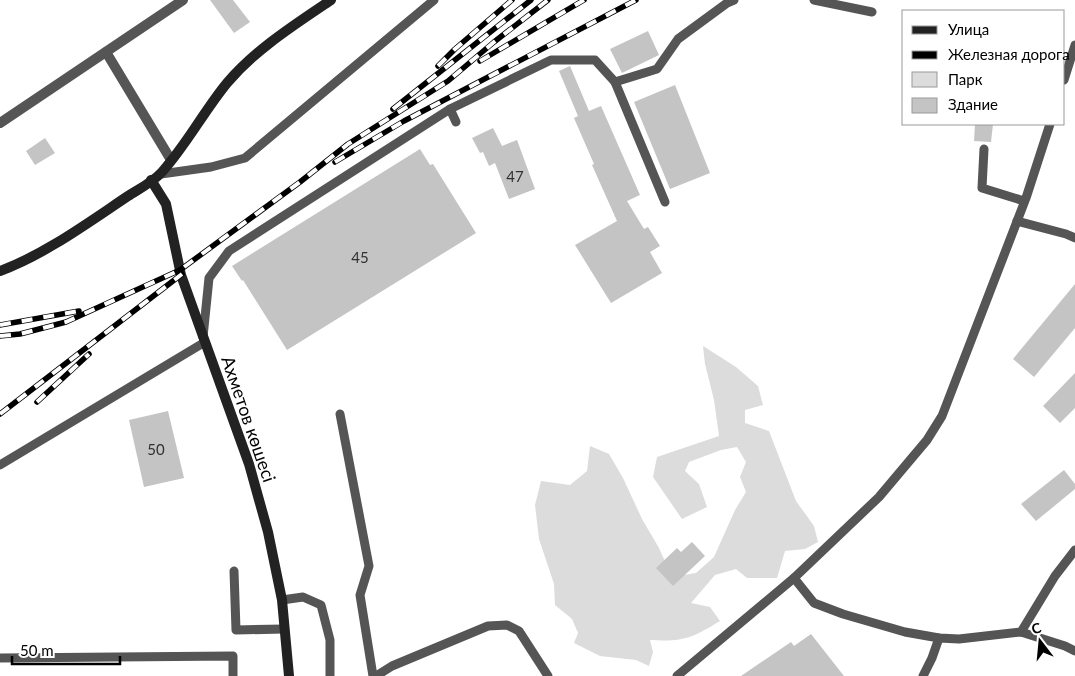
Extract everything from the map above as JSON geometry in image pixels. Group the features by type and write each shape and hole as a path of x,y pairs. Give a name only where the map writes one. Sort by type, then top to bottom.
{"street":[{"path":"0,123 183,0"},
{"path":"0,271 33,256 100,215 160,174 227,83 260,49 331,0"},
{"path":"106,52 171,160"},
{"name":"Ахметов көшесі","path":"151,180 166,204 181,275 249,464 268,532 282,600 288,676"}],"lane":[{"path":"160,174 211,168 245,158 434,0"},
{"path":"615,82 657,69 678,39 727,3 734,0"},
{"path":"814,0 872,12"},
{"path":"1065,77 1075,45"},
{"path":"0,465 204,340 209,278 229,250 450,109 551,60 595,60 615,82 665,202"},
{"path":"450,109 456,122"},
{"path":"676,676 794,578 879,497 927,440 942,416 1017,221 1050,125"},
{"path":"984,149 982,188 1024,201"},
{"path":"1017,221 1075,238"},
{"path":"340,414 370,566 360,595 374,676 392,666 488,626 507,626 519,631 548,676"},
{"path":"1021,632 1055,576 1075,550"},
{"path":"234,571 236,630 284,629"},
{"path":"794,578 814,603 843,614 905,632 939,638 959,639 1021,632 1065,646 1075,652"},
{"path":"282,600 303,597 321,605 330,640 330,676"},
{"path":"923,676 939,638"},
{"path":"0,658 233,656 233,676"}],"green space":[{"path":"703,346 736,367 758,386 763,405 745,410 745,423 769,431 796,501 814,526 818,542 805,549 785,551 777,578 747,578 736,569 715,575 691,603 710,607 720,621 687,638 650,640 653,652 649,666 636,660 600,656 574,643 578,633 572,619 555,605 554,584 539,539 535,505 541,481 570,485 587,471 590,446 609,454 659,548 672,577 696,573 714,557 735,510 746,492 740,477 746,462 737,447 721,450 689,462 685,471 699,484 707,507 682,519 653,477 657,457 719,436"}],"building":[{"path":"210,0 233,0 250,22 234,33"},
{"path":"648,31 659,55 622,73 610,49"},
{"path":"570,66 589,111 601,106 640,195 627,201 644,229 648,227 660,246 650,252 662,273 611,303 575,245 617,221 592,165 594,164 574,118 578,116 559,71"},
{"path":"675,85 710,173 670,189 634,102"},
{"path":"975,125 993,125 991,142 974,141"},
{"path":"493,128 502,146 517,140 535,189 509,199 495,163 489,166 483,152 480,153 472,138"},
{"path":"45,138 55,153 35,165 26,151"},
{"path":"420,149 430,165 433,164 476,233 287,350 243,280 232,266"},
{"path":"1075,284 1075,328 1034,377 1013,359"},
{"path":"1075,373 1075,408 1060,423 1043,406"},
{"path":"168,411 184,478 144,487 129,420"},
{"path":"1064,470 1075,484 1075,489 1036,521 1021,504"},
{"path":"692,542 705,556 673,586 656,568 677,548 681,552"},
{"path":"811,634 844,676 741,676 791,642 794,646"}],"railway":[{"path":"438,66 512,0"},
{"path":"393,109 531,0"},
{"path":"0,336 20,334 66,322 180,270 300,182 348,144 448,81 548,0"},
{"path":"480,61 584,0"},
{"path":"335,162 404,121 636,0"},
{"path":"0,414 182,274"},
{"path":"0,325 79,311"},
{"path":"37,402 89,354"}]}
